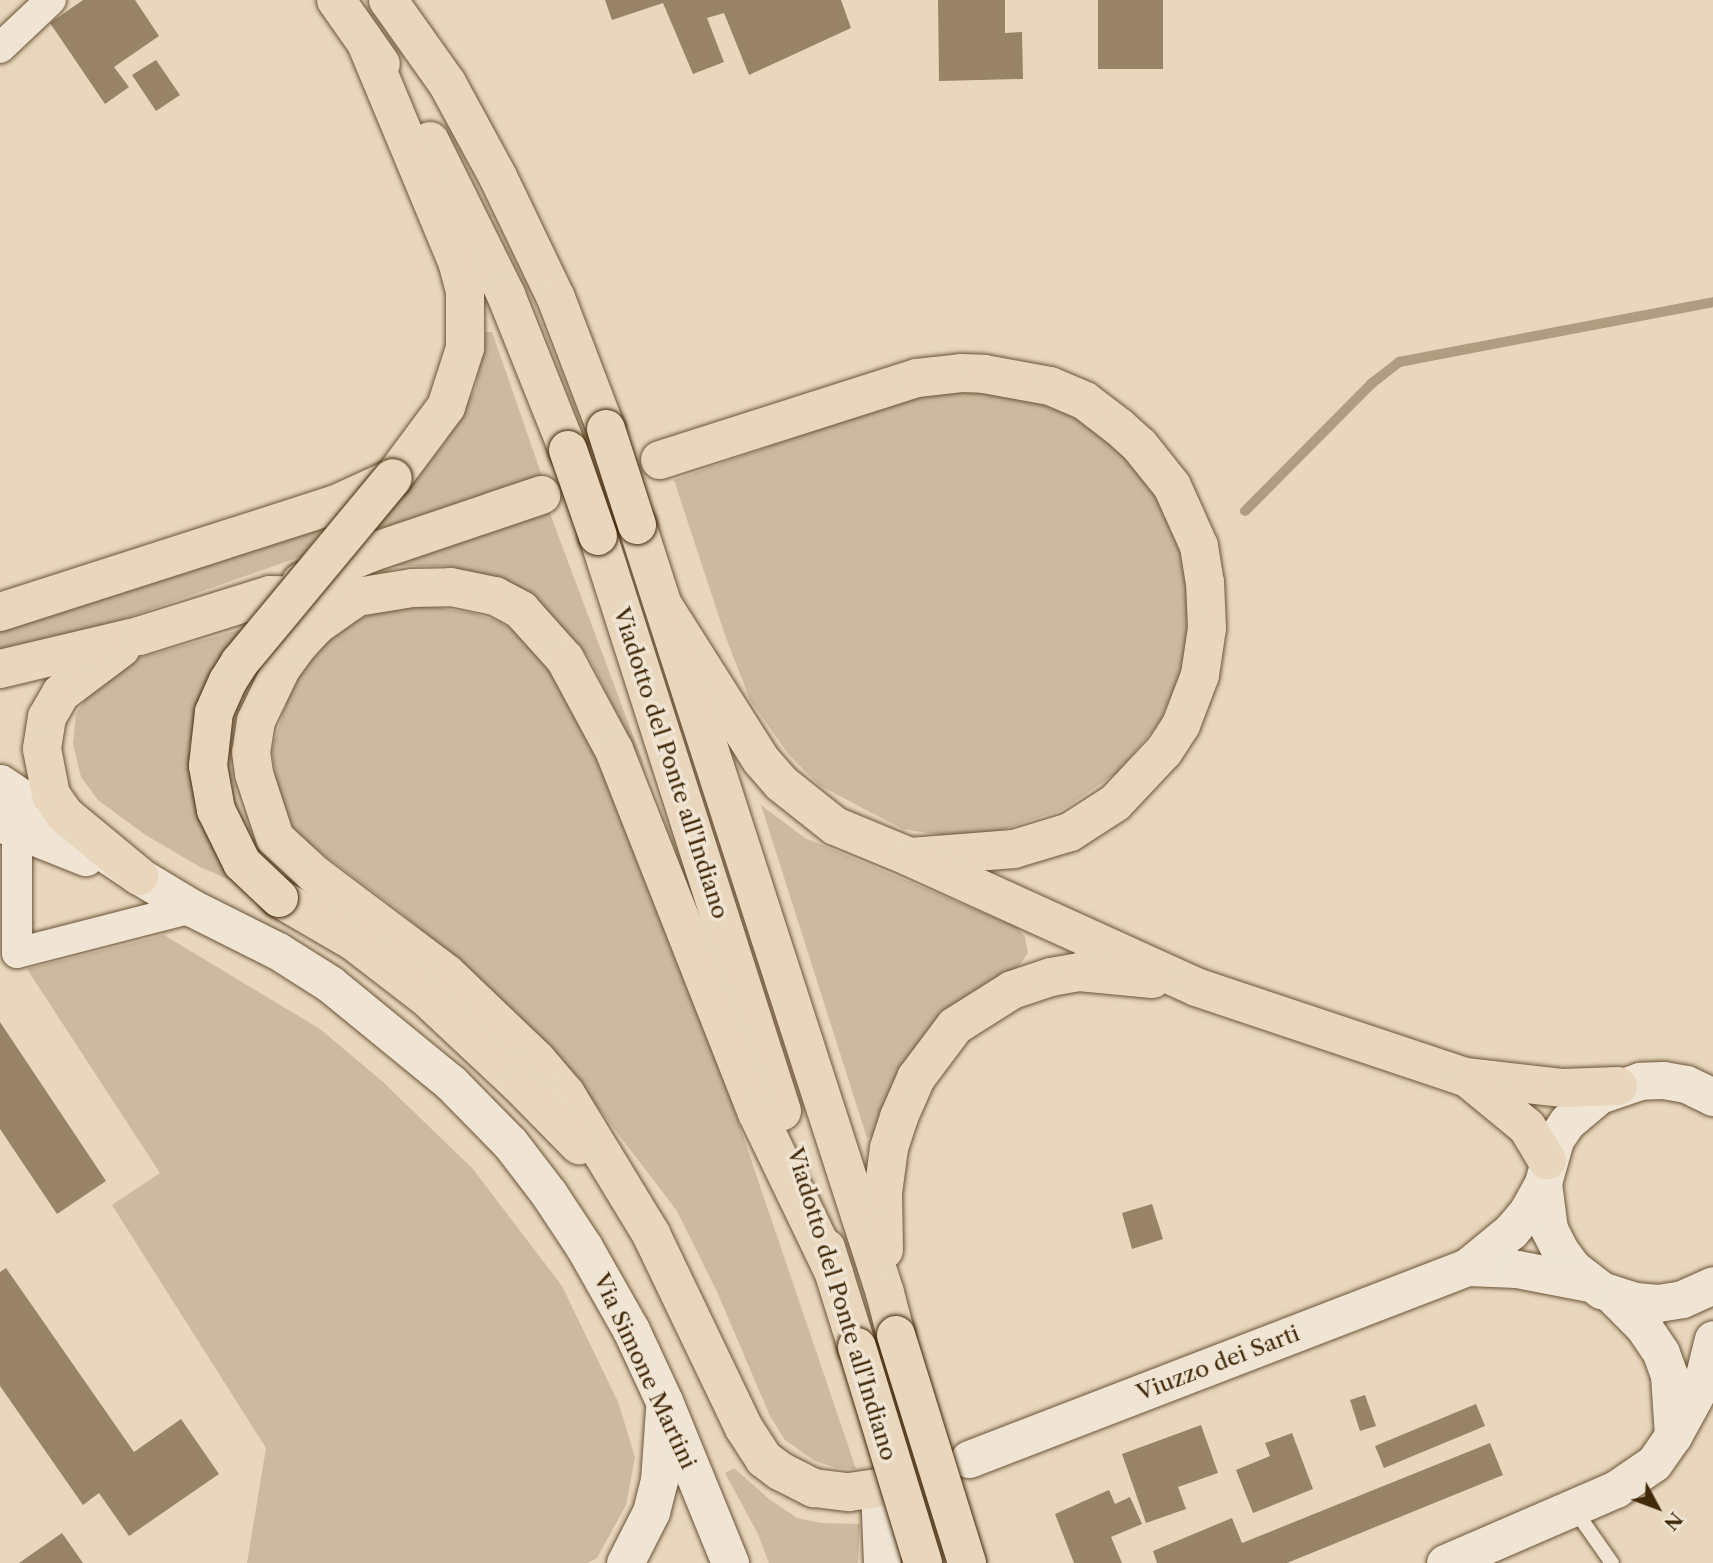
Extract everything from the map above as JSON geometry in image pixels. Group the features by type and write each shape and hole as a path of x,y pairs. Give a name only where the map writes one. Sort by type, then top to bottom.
{"highway":[{"name":"Viadotto del Ponte all'Indiano","path":"335,0 407,101 449,175 506,295 568,450 834,1273 923,1563"},
{"name":"Viadotto del Ponte all'Indiano","path":"388,0 447,83 498,177 556,298 606,429 885,1293 967,1563"},
{"path":"367,45 457,264 465,291 468,320 465,348 446,407 393,478 240,662 228,681 214,712 208,765 216,810 242,863 279,898 353,941 427,998 519,1084 626,1194"},
{"path":"660,460 917,378 961,373 1050,386 1084,401 1140,446 1172,486 1199,546 1205,582 1207,628 1205,652 1194,697 1164,751 1115,803 1070,832 1014,849 910,857"},
{"path":"0,612 334,505 393,478"},
{"path":"0,669 139,636 270,595 370,553 541,495"},
{"path":"270,595 357,597 430,587 495,596 521,610 565,659 614,750 757,1113 834,1273"},
{"path":"357,597 317,625 299,644 266,696 256,721 251,752 256,786 267,819 285,849 447,974 537,1060 576,1110 668,1265 744,1428 764,1459 780,1471 814,1488 849,1492 879,1488"},
{"path":"663,605 761,760 780,783 835,826 910,857 1196,987 1465,1077 1563,1088 1618,1086"},
{"path":"139,636 61,693 47,717 42,749 51,795 65,816 139,876"},
{"path":"885,1293 883,1193 889,1148 905,1098 929,1059 955,1026 1012,990 1079,972 1126,975 1196,987"},
{"path":"1465,1077 1527,1126 1545,1171"}],"street":[{"path":"0,48 51,0"},
{"name":"Via Simone Martini","path":"0,783 139,876 192,908 278,951 330,984 408,1046 491,1124 549,1194 584,1247 631,1330 664,1401 723,1561"},
{"name":"Via Simone Martini","path":"139,876 8,828 17,953 192,908"},
{"path":"1618,1086 1663,1080 1686,1084 1713,1097"},
{"name":"Viuzzo dei Sarti","path":"969,1459 1467,1267 1511,1231 1527,1212 1555,1140 1574,1115 1599,1095 1618,1086"},
{"path":"1545,1171 1549,1229 1559,1249 1643,1326 1661,1353 1669,1375 1673,1436"},
{"name":"Viuzzo dei Sarti","path":"1467,1267 1517,1269 1658,1303 1682,1299 1713,1285"},
{"path":"1445,1563 1574,1509 1640,1474 1654,1462 1673,1436 1702,1383 1713,1339"},
{"path":"625,1563 651,1513 659,1481 664,1401"},
{"path":"879,1488 882,1563"}],"lane":[{"path":"1574,1509 1612,1563"}],"shaded area":[{"path":"486,332 492,332 542,476 367,536 443,445 475,389"},
{"path":"985,388 1041,401 1085,422 1127,451 1169,510 1189,571 1189,633 1179,678 1159,723 1118,772 1062,810 998,831 947,836 903,829 819,785 789,755 750,700 725,635 674,480 919,394"},
{"path":"549,511 647,773 588,656 543,608 496,578 447,566 362,566"},
{"path":"326,523 302,556 72,637 0,657 0,624"},
{"path":"393,606 427,606 473,613 500,622 544,650 570,698 678,944 856,1469 837,1468 815,1461 785,1440 770,1416 718,1294 677,1211 580,1084 485,986 398,910 297,835 279,801 272,749 294,678 325,643 351,622"},
{"path":"246,628 203,693 189,747 197,807 247,887 200,867 144,834 98,800 81,777 73,744 76,714 94,686 121,663"},
{"path":"761,805 805,838 1017,927 1025,937 1028,953 1018,967 991,981 879,1134 867,1138"},
{"path":"164,935 320,1029 383,1082 473,1169 562,1286 618,1402 635,1457 626,1505 597,1558 588,1563 247,1563 266,1448 112,1205 160,1173 27,969"},
{"path":"734,1468 769,1499 797,1518 821,1523 860,1524 858,1563 769,1563 758,1534 725,1473"}],"building":[{"path":"83,0 135,0 159,36 114,67 129,87 105,104 50,23"},
{"path":"605,0 841,0 851,28 749,75 724,13 707,18 724,62 693,74 663,3 612,20"},
{"path":"938,0 1005,0 1005,33 1022,32 1023,79 939,81"},
{"path":"1098,0 1163,0 1163,69 1098,69"},
{"path":"156,60 180,95 156,111 132,75"},
{"path":"0,1022 106,1181 57,1214 0,1129"},
{"path":"1152,1204 1163,1239 1132,1249 1122,1213"},
{"path":"6,1268 134,1452 181,1419 219,1474 129,1536 99,1493 83,1505 0,1386 0,1272"},
{"path":"1365,1395 1376,1426 1360,1431 1350,1400"},
{"path":"1476,1404 1485,1426 1384,1468 1375,1446"},
{"path":"1201,1425 1218,1473 1178,1487 1186,1509 1146,1523 1122,1454"},
{"path":"1292,1433 1313,1489 1253,1513 1236,1470 1270,1456 1265,1443"},
{"path":"1490,1443 1503,1475 1287,1563 1157,1563 1153,1551 1232,1518 1242,1543"},
{"path":"1109,1490 1115,1504 1130,1497 1142,1524 1111,1537 1122,1563 1074,1563 1055,1514"},
{"path":"62,1533 83,1563 19,1563"}],"waterway":[{"path":"1245,511 1371,384 1399,362 1713,302"}]}
